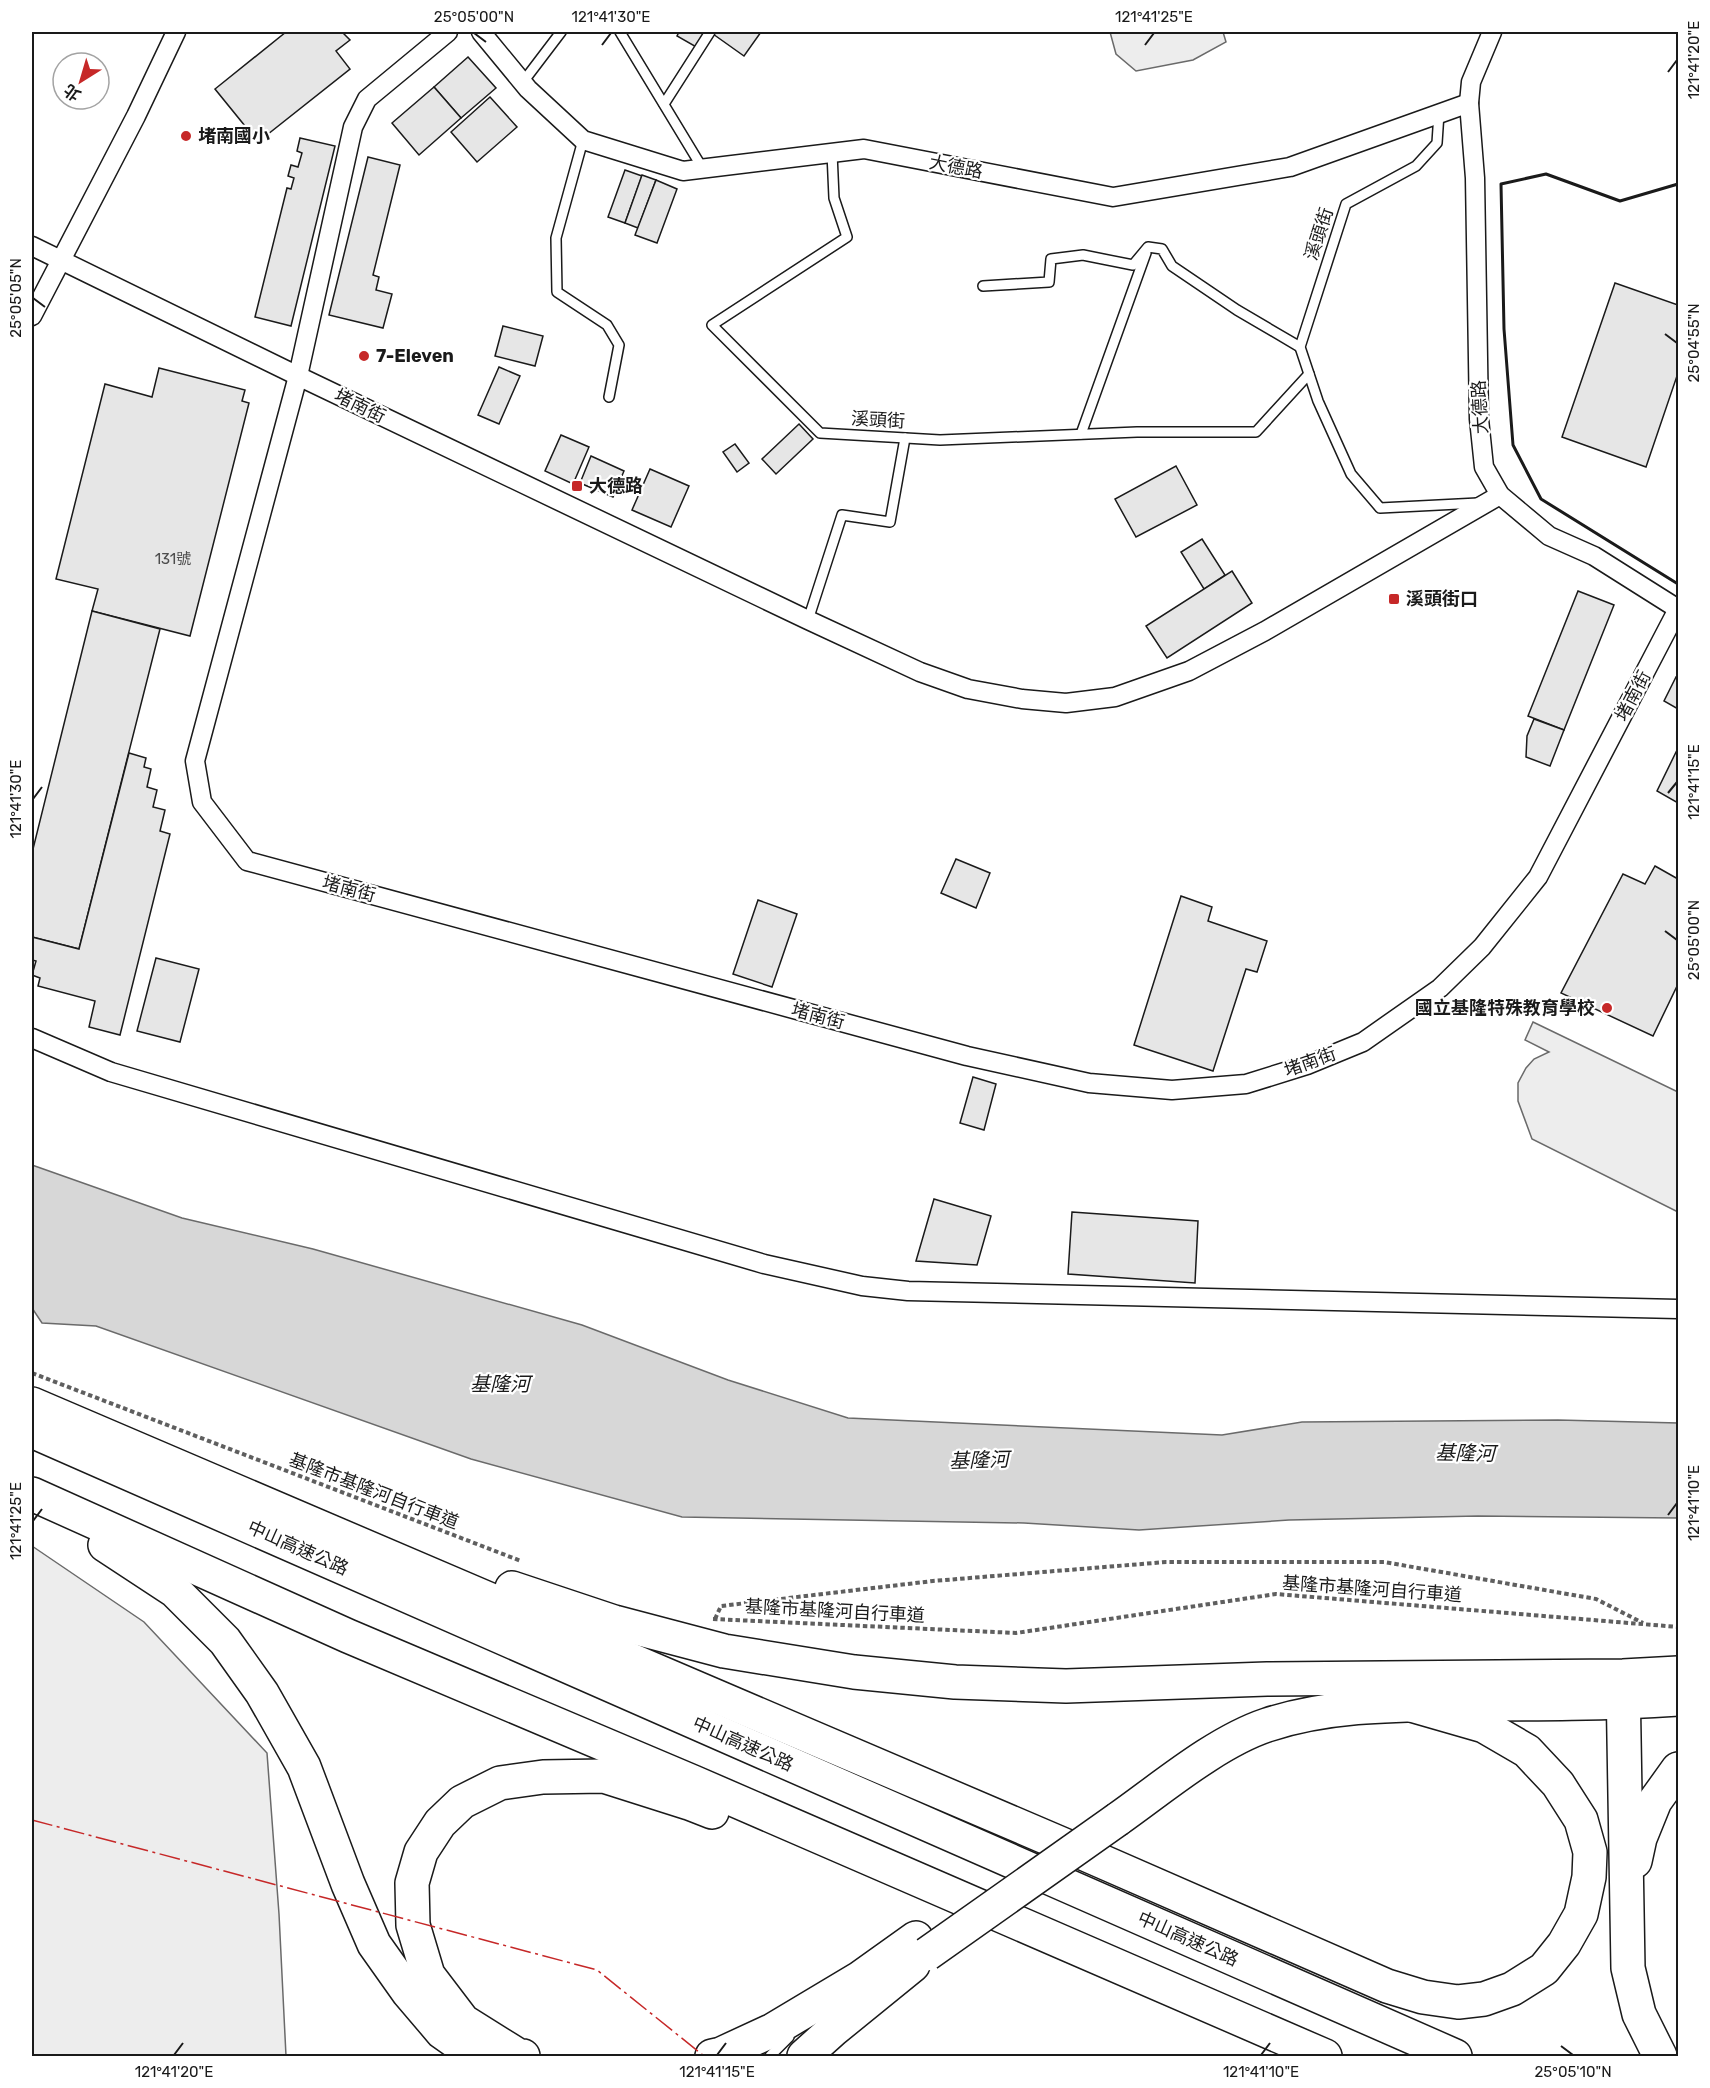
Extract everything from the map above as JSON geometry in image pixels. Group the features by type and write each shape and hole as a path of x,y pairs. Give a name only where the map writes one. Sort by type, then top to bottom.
{"highway":[{"path":"32,1404 73,1422 1063,1844 1387,1986 1423,1998 1458,2002 1484,1998 1512,1989 1544,1969 1564,1944 1581,1914 1589,1877 1590,1852 1581,1820 1558,1784 1527,1751 1484,1726 1412,1692 1267,1679 1066,1686 955,1682 854,1672 724,1651 615,1622 476,1577 329,1512 73,1422"},
{"name":"中山高速公路","path":"32,1431 1455,2056"},
{"path":"32,1494 348,1636 876,1861 1325,2056"},
{"path":"32,1507 112,1548 175,1591 225,1641 262,1693 304,1767 348,1884 374,1944 408,1992 442,2032 476,2056"},
{"path":"1623,1690 1678,1673"},
{"path":"1623,1690 1628,1968 1639,2014 1660,2056"},
{"path":"799,2045 833,2030 922,1946 1112,1811 1185,1745 1260,1706 1302,1694 1412,1692 1623,1690 1678,1699"},
{"path":"1627,1904 1640,1838 1655,1801 1678,1769"},
{"path":"521,2056 463,2021 428,1975 413,1925 412,1883 421,1852 440,1823 462,1802 500,1783 543,1777 604,1776 689,1803 800,1848 876,1861"},
{"path":"712,2056 773,2030 860,1978 922,1946"}],"street":[{"path":"32,315 55,257 136,116 176,32"},
{"path":"298,376 353,127 367,99 448,32"},
{"name":"大德路","path":"481,32 523,82 583,140 683,171 864,149 1113,197 1290,167 1469,103"},
{"name":"大德路","path":"1492,32 1472,82 1469,103 1474,178 1479,419 1484,467 1493,499 1549,536 1594,556 1678,609"},
{"name":"堵南街","path":"32,246 298,376 920,672 968,689 1022,699 1066,702 1115,697 1189,671 1265,631 1493,499"},
{"name":"堵南街","path":"298,376 195,761 202,802 247,861 967,1056 1089,1083 1172,1090 1246,1084 1307,1065 1363,1042 1440,988 1482,947 1538,877 1678,609"},
{"path":"32,1038 111,1072 764,1264 862,1286 908,1291 1678,1309"}],"lane":[{"path":"523,82 561,32"},
{"path":"620,32 703,169"},
{"path":"664,104 710,32"},
{"name":"溪頭街","path":"1300,347 1346,204 1416,166 1437,143 1439,113"},
{"path":"583,140 556,238 557,291 607,325 619,345 609,397"},
{"name":"溪頭街","path":"832,153 834,198 847,237 712,325 820,433 940,440 1137,432 1256,432 1309,374"},
{"path":"1148,247 1162,249 1172,266 1237,310 1300,347 1318,401 1351,474 1380,508 1493,499"},
{"path":"983,286 1049,282 1051,259 1083,255 1133,265 1148,247"},
{"path":"1080,434 1148,247"},
{"path":"808,620 842,515 890,522 905,438"},
{"path":"810,2020 860,1978"},
{"path":"770,2056 799,2045"}],"path":[{"name":"基隆市基隆河自行車道","path":"32,1373 526,1563"},
{"path":"715,1619 721,1606 944,1580 1166,1562 1384,1562 1596,1599 1646,1625"},
{"name":"基隆市基隆河自行車道","path":"705,1619 1016,1633 1276,1594 1678,1627"}],"shaded area":[{"path":"1110,32 1223,32 1226,42 1193,60 1136,71 1116,54"},
{"path":"1533,1022 1678,1092 1678,1212 1532,1139 1518,1101 1518,1083 1534,1059 1549,1052 1525,1040"},
{"path":"32,1546 144,1622 267,1753 279,1914 286,2056 32,2056"}],"water":[{"name":"基隆河","path":"32,1165 182,1218 313,1249 582,1325 728,1380 848,1418 1222,1435 1302,1422 1558,1420 1678,1423 1678,1518 1478,1516 1289,1520 1139,1530 1024,1523 682,1517 471,1459 96,1326 42,1323 32,1308"}],"building":[{"path":"286,32 342,32 350,40 336,51 350,69 258,142 215,89"},
{"path":"679,32 707,32 698,48 677,36"},
{"path":"715,32 761,32 744,56 713,34"},
{"path":"468,57 496,88 461,118 434,87"},
{"path":"434,87 461,118 419,155 392,123"},
{"path":"490,97 517,127 477,162 451,132"},
{"path":"300,138 335,146 291,326 255,317 287,188 291,189 294,178 288,176 291,165 298,167 302,153 297,151"},
{"path":"368,157 400,165 373,275 379,277 376,290 392,294 383,328 329,315"},
{"path":"625,170 642,176 625,223 608,217"},
{"path":"642,175 656,180 638,228 625,223"},
{"path":"656,180 677,189 657,243 635,235"},
{"path":"1615,283 1678,305 1678,373 1646,467 1562,437"},
{"path":"503,326 543,336 535,366 495,356"},
{"path":"499,367 520,376 499,424 478,415"},
{"path":"159,368 245,390 242,401 249,403 190,636 92,611 98,589 56,579 105,384 152,397"},
{"path":"799,424 813,439 776,474 762,459"},
{"path":"561,435 589,447 573,484 545,471"},
{"path":"735,444 749,463 737,472 723,452"},
{"path":"591,456 624,471 613,497 580,483"},
{"path":"1176,466 1197,505 1136,537 1115,499"},
{"path":"650,469 689,486 671,527 632,510"},
{"path":"1202,539 1225,575 1204,589 1181,552"},
{"path":"1232,571 1252,603 1167,658 1146,626"},
{"path":"1578,591 1614,605 1564,730 1528,716"},
{"path":"92,611 160,629 79,949 32,937 32,853"},
{"path":"1676,677 1678,678 1678,709 1664,701"},
{"path":"1534,719 1564,730 1550,766 1526,757 1527,736"},
{"path":"1678,748 1678,803 1657,791"},
{"path":"129,753 146,758 144,767 151,769 147,787 157,790 153,807 165,810 160,831 170,834 120,1035 89,1027 95,1001 38,986 40,978 32,975 36,961 32,960 32,937 79,949"},
{"path":"956,859 990,873 976,908 941,893"},
{"path":"1655,866 1678,879 1678,984 1653,1036 1561,993 1623,874 1645,884"},
{"path":"1181,896 1212,907 1208,921 1267,941 1257,972 1246,969 1213,1071 1134,1045"},
{"path":"758,900 797,914 772,987 733,974"},
{"path":"156,958 199,969 180,1042 137,1031"},
{"path":"973,1077 996,1084 984,1130 960,1123"},
{"path":"934,1199 991,1216 977,1265 916,1261"},
{"path":"1072,1212 1198,1221 1195,1283 1068,1274"}],"wall":[{"path":"1678,184 1620,201 1546,174 1501,184 1504,329 1513,445 1541,499 1678,584"}],"power":[{"path":"32,1820 597,1970 704,2056"}],"place":[{"name":"堵南國小","path":"186,136"},
{"name":"7-Eleven","path":"364,356"},
{"name":"大德路","path":"577,486"},
{"name":"溪頭街口","path":"1394,599"},
{"name":"國立基隆特殊教育學校","path":"1607,1008"}]}
